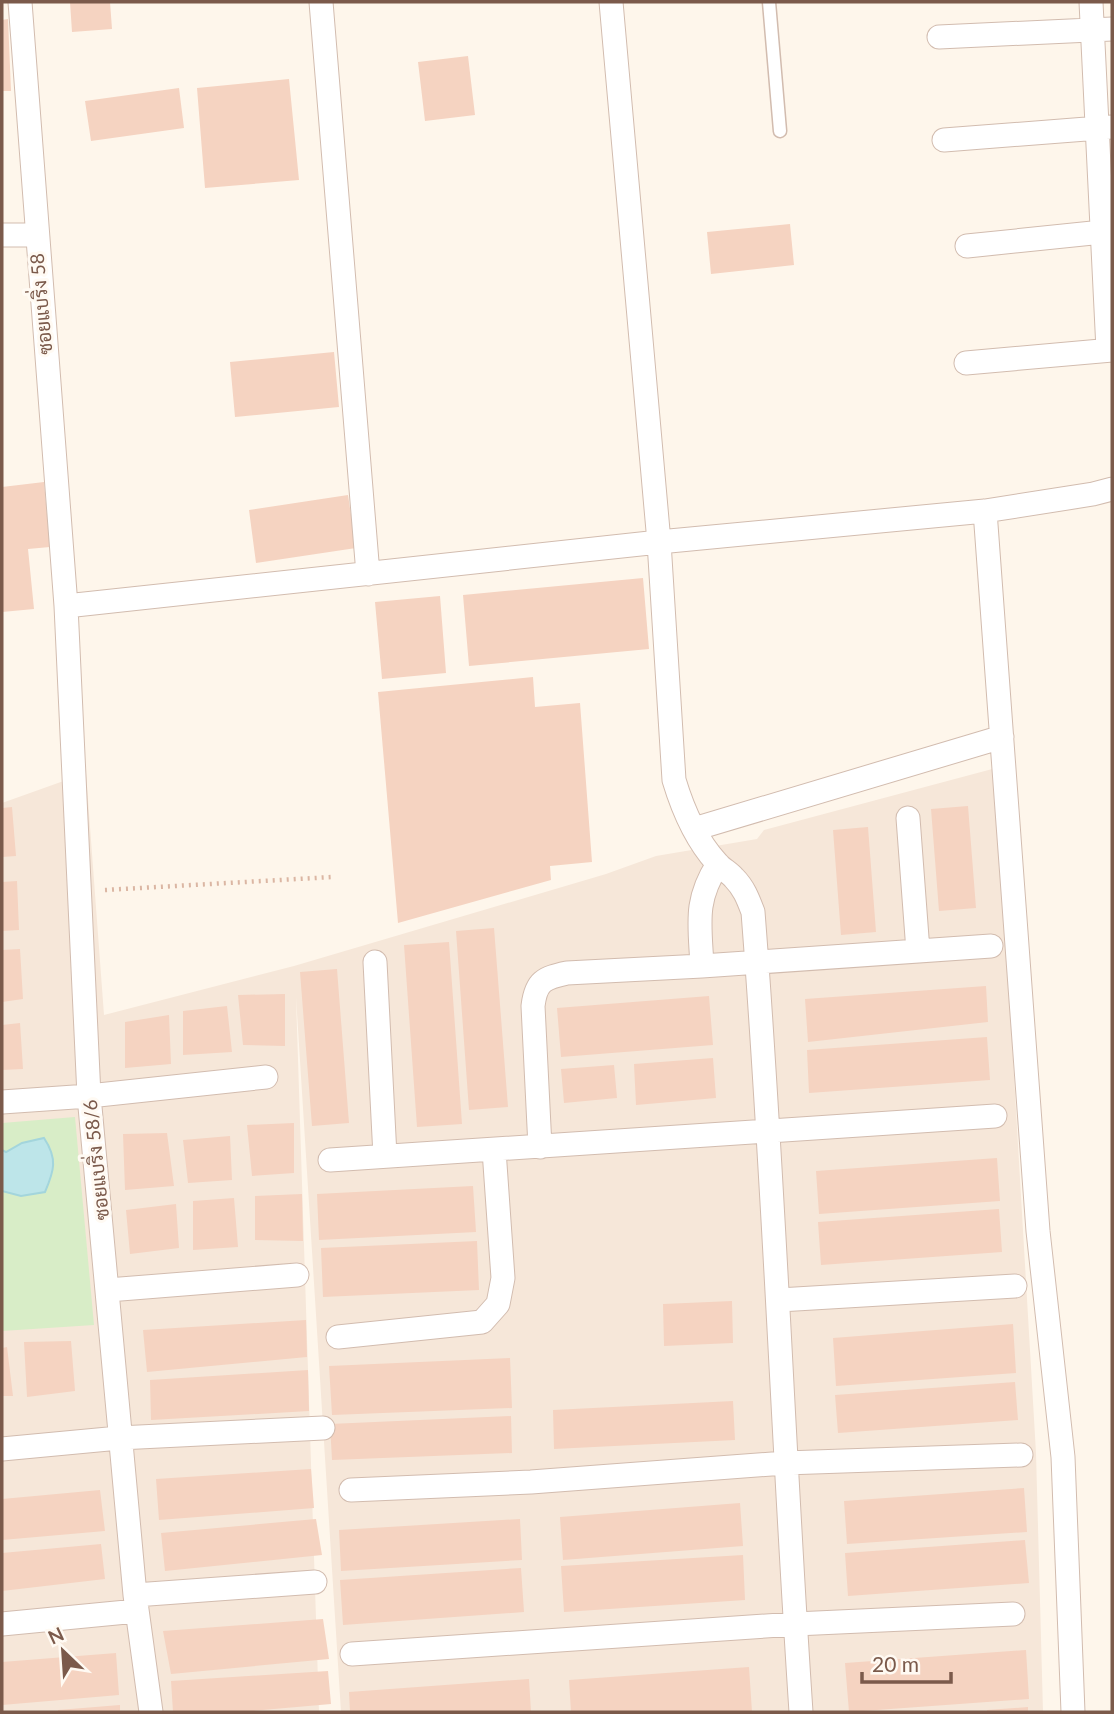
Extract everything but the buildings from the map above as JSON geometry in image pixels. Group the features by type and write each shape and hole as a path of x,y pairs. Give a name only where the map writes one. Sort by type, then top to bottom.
{"street":[{"name":"ซอยแบริ่ง 58","path":"20,2 65,606"},
{"path":"321,2 368,574"},
{"path":"611,2 659,542 674,780 683,809 694,829 718,863 745,891 753,912 779,1300 785,1463 801,1712"},
{"path":"966,363 1110,350 1102,29 1091,2"},
{"path":"939,37 1102,29"},
{"path":"944,140 1105,128"},
{"path":"967,246 1107,231"},
{"path":"2,235 36,235"},
{"path":"65,606 659,542 985,512 1112,489"},
{"path":"985,512 1038,1231 1063,1457 1073,1712"},
{"name":"ซอยแบริ่ง 58/6","path":"65,606 89,1096 119,1438 136,1603 151,1712"},
{"path":"694,829 1002,737"},
{"path":"908,818 918,950"},
{"path":"702,966 699,918 701,896 718,863"},
{"path":"540,1147 533,1006 535,993 541,982 550,977 567,973 991,946"},
{"path":"375,962 385,1156"},
{"path":"2,1102 89,1096 266,1077"},
{"path":"331,1160 995,1116"},
{"path":"338,1337 482,1322 498,1304 503,1278 494,1150"},
{"path":"108,1290 297,1275"},
{"path":"779,1300 1015,1286"},
{"path":"2,1449 119,1438 323,1428"},
{"path":"351,1490 531,1482 785,1463 1021,1455"},
{"path":"2,1624 136,1603 314,1583"},
{"path":"352,1654 795,1623 1013,1614"}],"lane":[{"path":"769,2 779,131"}],"path":[{"path":"79,891 332,877"}],"shaded area":[{"path":"996,768 1036,1453 1043,1712 341,1712 296,997 319,1712 2,1712 2,803 86,773 104,1015 294,966 606,874 656,856 757,839 764,830"}],"green space":[{"path":"75,1117 94,1325 2,1331 2,1123"}],"water":[{"path":"44,1138 53,1159 51,1178 45,1192 21,1196 2,1191 2,1150 6,1152 22,1143"}]}
